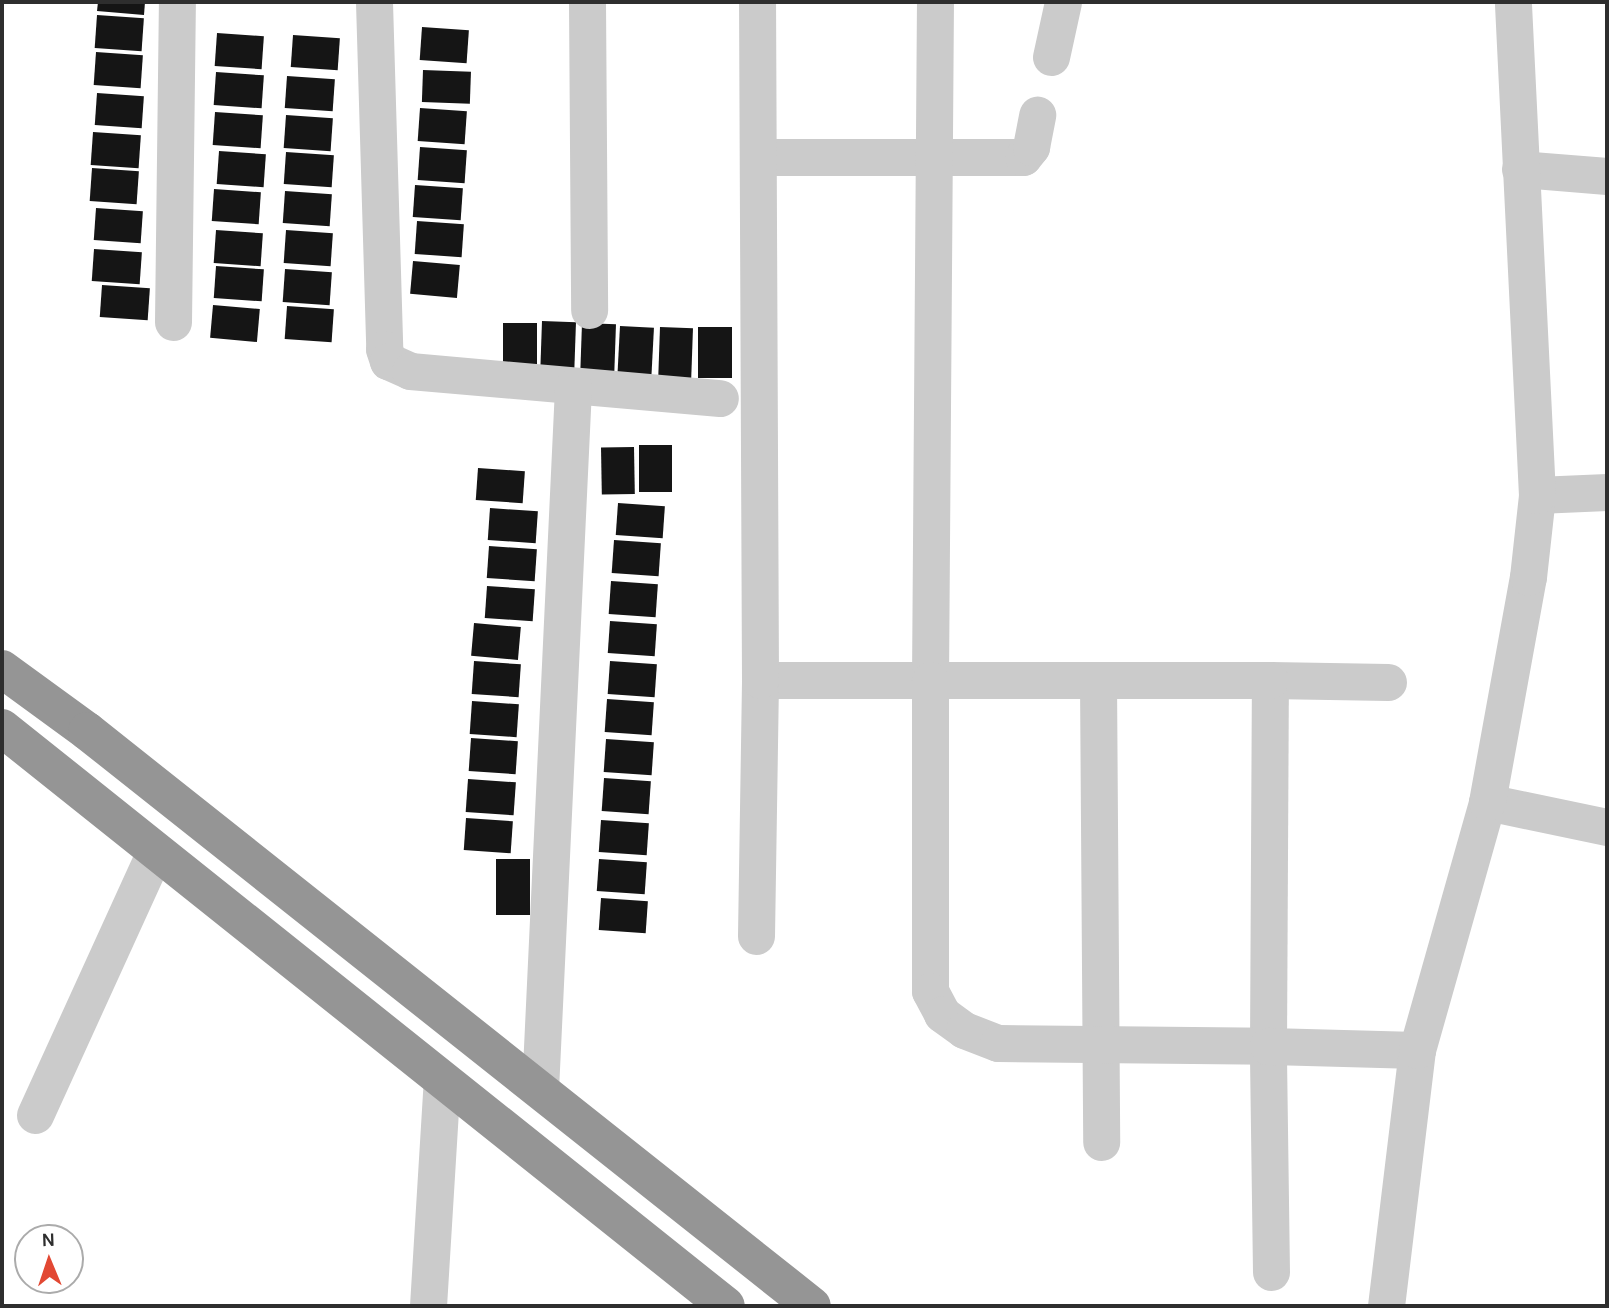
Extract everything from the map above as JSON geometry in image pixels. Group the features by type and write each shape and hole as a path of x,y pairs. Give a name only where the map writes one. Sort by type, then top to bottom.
{"highway":[{"path":"2,669 87,731 812,1306"},
{"path":"2,728 726,1306"}],"street":[{"path":"173,322 177,2"},
{"path":"374,2 384,349 388,361 410,371 720,398"},
{"path":"587,2 589,310"},
{"path":"756,936 760,680 760,157 757,2"},
{"path":"935,2 932,159 930,991 942,1014 998,1043 1417,1050"},
{"path":"1051,57 1063,2"},
{"path":"1386,1306 1417,1050 1487,802 1528,577 1537,495 1513,2"},
{"path":"760,157 1023,157 1031,147 1037,116"},
{"path":"1520,169 1607,176"},
{"path":"540,1090 573,387"},
{"path":"1537,495 1607,492"},
{"path":"760,680 1388,682"},
{"path":"1098,680 1098,1045 1101,1142"},
{"path":"1270,681 1268,1046 1271,1272"},
{"path":"1487,802 1607,827"},
{"path":"35,1115 155,852"},
{"path":"428,1306 442,1080"}],"building":[{"path":"98,2 145,2 144,15 97,11"},
{"path":"97,15 144,18 142,51 95,48"},
{"path":"422,27 469,30 467,63 420,60"},
{"path":"217,33 264,36 262,69 215,66"},
{"path":"293,35 340,38 338,70 291,67"},
{"path":"96,52 143,55 141,88 94,85"},
{"path":"423,70 471,72 470,104 422,102"},
{"path":"216,72 264,75 262,108 214,105"},
{"path":"287,76 335,79 333,111 285,108"},
{"path":"97,93 144,96 142,128 95,125"},
{"path":"420,108 467,111 465,144 418,141"},
{"path":"215,112 263,115 261,148 213,145"},
{"path":"286,115 333,118 331,151 284,148"},
{"path":"93,132 141,135 139,168 91,165"},
{"path":"420,147 467,150 465,183 418,180"},
{"path":"219,151 266,154 264,187 217,184"},
{"path":"286,152 334,155 332,187 284,184"},
{"path":"92,168 139,171 137,204 90,201"},
{"path":"415,185 463,188 461,220 413,217"},
{"path":"214,189 261,192 259,224 212,221"},
{"path":"285,191 332,194 330,226 283,223"},
{"path":"96,208 143,211 141,243 94,240"},
{"path":"417,221 464,224 462,257 415,254"},
{"path":"216,230 263,233 261,266 214,263"},
{"path":"286,230 333,233 331,266 284,263"},
{"path":"94,249 142,252 140,284 92,281"},
{"path":"413,261 460,265 457,298 410,294"},
{"path":"216,266 264,269 262,301 214,298"},
{"path":"285,269 332,272 330,305 283,302"},
{"path":"102,285 150,288 148,320 100,317"},
{"path":"213,305 260,309 257,342 210,338"},
{"path":"287,306 334,309 332,342 285,339"},
{"path":"542,321 576,322 574,373 540,372"},
{"path":"503,323 537,323 537,367 503,367"},
{"path":"582,323 616,324 614,375 580,374"},
{"path":"620,326 654,328 651,380 617,378"},
{"path":"660,327 693,328 691,379 658,378"},
{"path":"698,327 732,327 732,378 698,378"},
{"path":"639,445 672,445 672,492 639,492"},
{"path":"634,447 635,494 602,495 601,448"},
{"path":"478,468 525,471 523,503 476,500"},
{"path":"618,503 665,506 663,538 616,535"},
{"path":"490,508 538,511 536,543 488,540"},
{"path":"614,540 661,543 659,576 612,573"},
{"path":"489,546 537,549 535,581 487,578"},
{"path":"611,581 658,584 656,617 609,614"},
{"path":"487,586 535,589 533,621 485,618"},
{"path":"610,621 657,624 655,656 608,653"},
{"path":"474,623 521,627 518,660 471,656"},
{"path":"474,661 521,664 519,697 472,694"},
{"path":"610,661 657,664 655,697 608,694"},
{"path":"607,699 654,702 652,735 605,732"},
{"path":"472,701 519,704 517,737 470,734"},
{"path":"471,738 518,741 516,774 469,771"},
{"path":"606,739 654,742 652,775 604,772"},
{"path":"604,778 651,781 649,814 602,811"},
{"path":"468,779 516,782 514,815 466,812"},
{"path":"466,818 513,821 511,853 464,850"},
{"path":"601,820 649,823 647,855 599,852"},
{"path":"496,859 530,859 530,915 496,915"},
{"path":"599,859 647,862 645,894 597,891"},
{"path":"601,898 648,901 646,933 599,930"}]}
